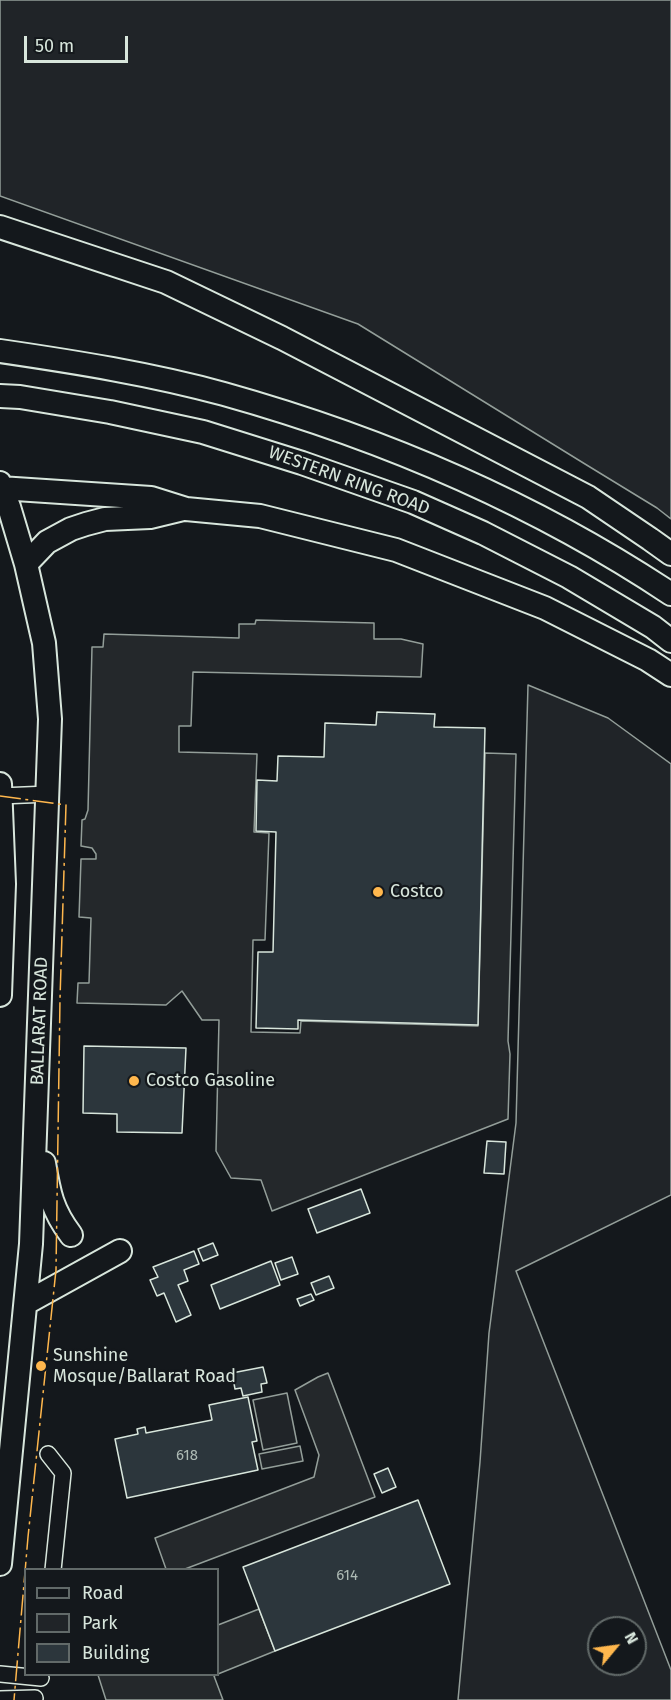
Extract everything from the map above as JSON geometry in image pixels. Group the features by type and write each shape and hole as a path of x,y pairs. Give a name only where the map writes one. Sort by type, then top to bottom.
{"highway":[{"path":"0,227 166,282 282,338 588,497 671,554"},
{"path":"0,351 148,376 223,394 359,437 478,486 575,536 671,594"},
{"name":"WESTERN RING ROAD","path":"10,397 110,412 203,432 303,463 413,502 483,533 569,577 671,641"},
{"path":"1,486 151,498 186,509 260,516 396,550 545,608 648,660 671,675"},
{"name":"BALLARAT ROAD","path":"0,1564 31,1244 50,719 44,644 26,564 1,486"},
{"path":"26,564 47,542 71,529 105,519 150,517 186,509"},
{"path":"0,792 4,884 0,995"},
{"path":"37,1108 46,1173 54,1209 71,1235"},
{"path":"26,1303 120,1251"}],"street":[{"path":"0,792 49,794"},
{"path":"48,1454 63,1473 53,1568"},
{"path":"0,1674 24,1675"},
{"path":"0,1699 35,1699 41,1676"}],"green space":[{"path":"0,0 671,0 671,519 657,508 358,324 0,196"},
{"path":"528,685 608,718 671,764 671,1195 516,1271 671,1670 671,1700 458,1700 480,1462 489,1333 516,1123"},
{"path":"287,1393 297,1443 263,1450 253,1400"},
{"path":"300,1446 303,1461 262,1469 259,1454"}],"shaded area":[{"path":"256,620 374,623 374,639 401,639 423,644 421,677 193,672 191,726 179,726 179,752 257,754 254,832 269,833 265,940 253,940 251,1032 300,1033 301,1021 478,1026 485,753 516,754 508,1119 272,1211 261,1180 231,1178 216,1151 219,1020 202,1020 182,991 166,1005 77,1003 78,983 89,983 91,918 79,917 81,859 96,859 92,848 81,846 82,820 85,819 88,810 92,647 103,647 104,634 239,638 239,624 255,624"},
{"path":"328,1373 375,1497 188,1568 166,1568 155,1538 314,1477 319,1455 295,1390"},
{"path":"259,1609 275,1651 219,1674 219,1625"},
{"path":"98,1676 214,1676 223,1700 106,1700"}],"building":[{"name":"Costco","path":"377,712 435,714 434,727 485,728 478,1025 298,1020 298,1029 256,1028 258,952 273,952 276,832 256,831 257,780 277,781 278,756 324,757 325,723 376,725"},
{"name":"Costco Gasoline","path":"84,1046 186,1048 182,1133 117,1132 117,1114 83,1113"},
{"path":"487,1141 506,1142 504,1174 484,1173"},
{"path":"361,1189 370,1213 317,1233 308,1209"},
{"path":"213,1243 218,1255 203,1261 198,1249"},
{"path":"194,1251 199,1264 184,1270 188,1281 178,1285 191,1315 176,1322 164,1293 157,1296 150,1280 158,1277 153,1267"},
{"path":"292,1257 298,1274 281,1280 275,1263"},
{"path":"271,1261 280,1285 220,1309 211,1285"},
{"path":"329,1276 334,1288 316,1295 311,1283"},
{"path":"311,1294 314,1300 300,1306 297,1299"},
{"path":"263,1367 267,1383 261,1384 262,1392 243,1396 241,1388 235,1389 232,1373"},
{"path":"248,1397 257,1441 252,1442 258,1470 127,1498 115,1439 138,1434 137,1429 145,1427 146,1433 212,1420 209,1405"},
{"path":"388,1468 396,1487 382,1493 374,1474"},
{"path":"418,1500 450,1584 275,1651 243,1567"}],"power":[{"path":"0,796 66,805 60,999 56,1270 25,1568"},
{"path":"14,1700 24,1584"}],"place":[{"name":"Costco","path":"378,892"},
{"name":"Costco Gasoline","path":"134,1081"},
{"name":"Sunshine Mosque/Ballarat Road","path":"41,1366"}]}
